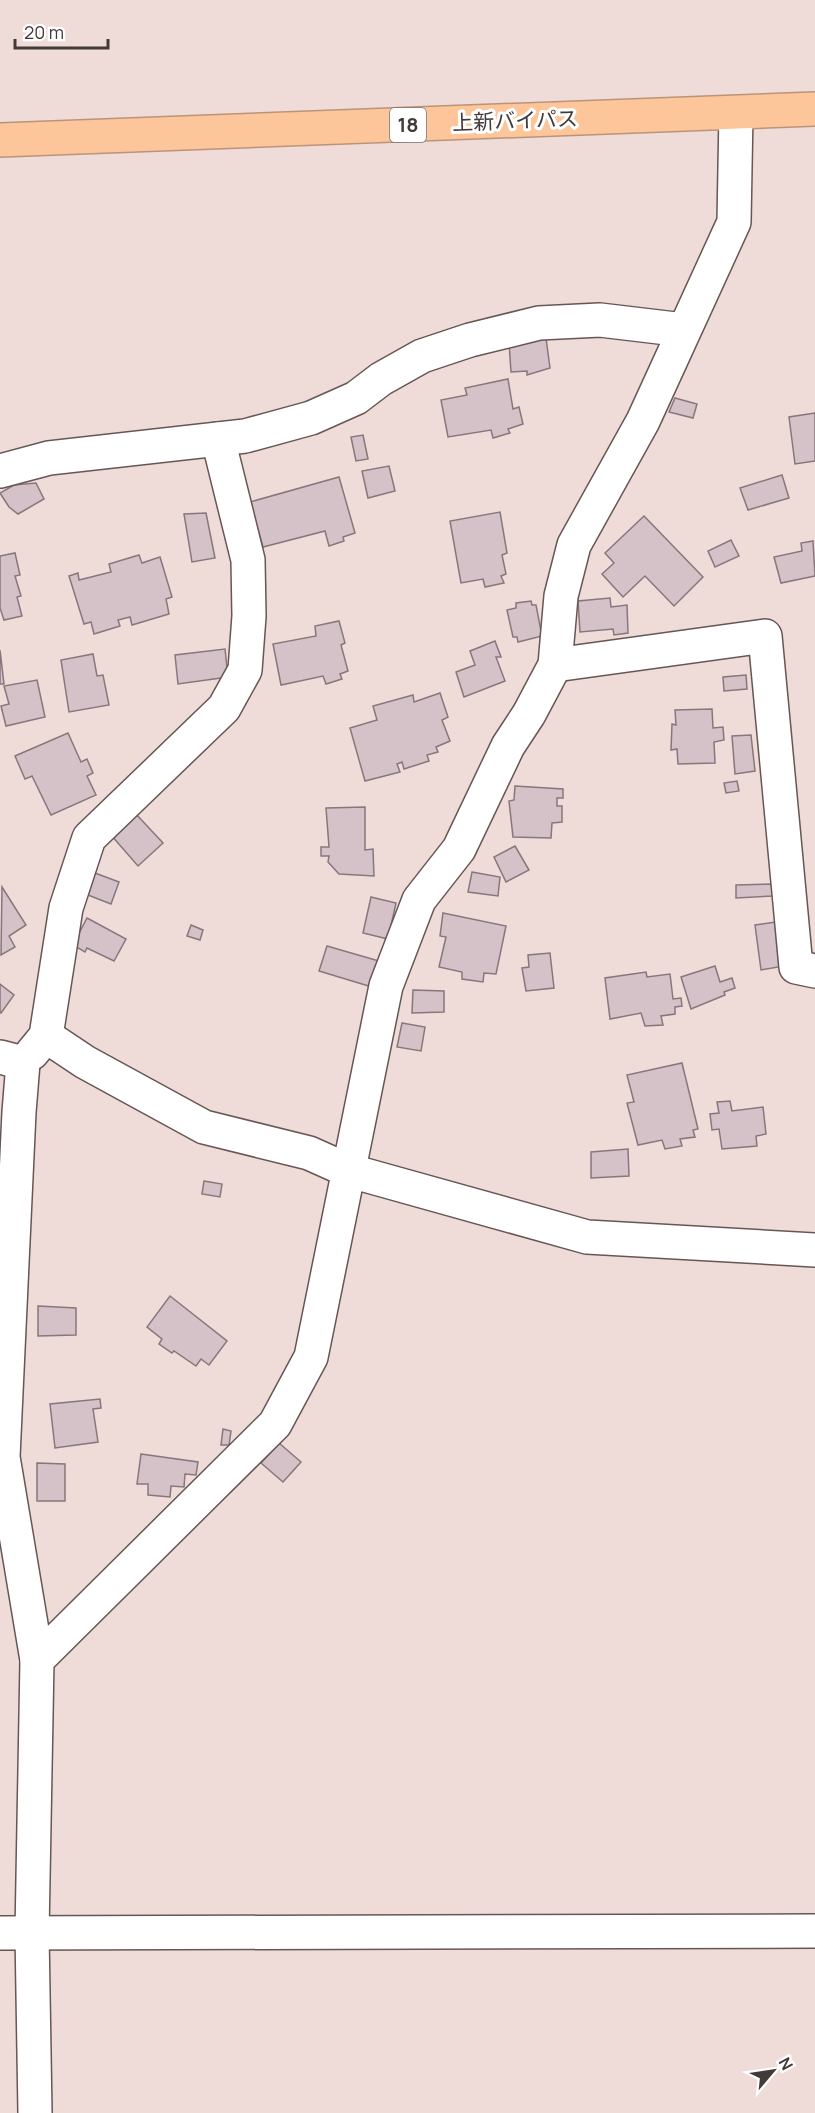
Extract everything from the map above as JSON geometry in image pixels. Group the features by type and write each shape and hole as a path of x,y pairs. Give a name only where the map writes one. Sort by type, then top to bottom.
{"highway":[{"name":"上新バイパス","path":"0,140 736,114 815,109"}],"street":[{"path":"37,1660 275,1424 311,1357 326,1293 347,1170 386,986 419,900 459,849 508,746 529,714 555,665 561,596 574,545 622,463 734,222 736,114"},
{"path":"0,471 49,458 245,436 311,418 356,398 381,379 422,356 470,339 539,323 600,320 684,330"},
{"path":"35,2113 16,1933 37,1660 3,1457 19,1112 12,1060 46,1036 66,908 89,838 224,708 245,670 249,616 248,560 218,439"},
{"path":"555,665 765,636 796,967 815,971"},
{"path":"46,1036 85,1062 204,1127 309,1153 347,1170 587,1237 815,1250"},
{"path":"16,1933 815,1930"}],"building":[{"path":"546,338 550,368 527,375 527,371 511,372 509,343"},
{"path":"508,379 513,409 519,407 523,424 508,429 510,433 493,438 491,430 448,437 441,400 467,395 465,388"},
{"path":"675,398 697,404 693,418 669,412"},
{"path":"815,413 815,461 795,464 789,417"},
{"path":"363,435 368,459 356,461 351,437"},
{"path":"389,466 395,491 368,498 362,471"},
{"path":"782,475 789,498 748,510 740,488"},
{"path":"339,477 355,533 343,537 344,541 329,546 325,531 263,547 250,502"},
{"path":"36,483 44,499 18,514 9,507 0,493 14,485"},
{"path":"500,512 507,553 502,555 506,574 501,576 504,583 485,587 483,579 461,583 450,521"},
{"path":"206,513 215,558 192,562 184,514"},
{"path":"644,516 703,577 674,606 645,576 623,597 602,574 614,563 605,553"},
{"path":"731,540 739,556 715,567 708,551"},
{"path":"813,541 815,576 781,583 774,557 802,551 801,543"},
{"path":"15,553 20,575 15,576 21,596 17,597 22,616 4,620 0,608 0,556"},
{"path":"139,555 142,563 160,557 172,597 166,599 169,614 132,625 130,617 118,620 120,626 94,634 91,622 84,624 69,576 78,573 79,580 111,572 109,564"},
{"path":"610,598 611,607 627,605 628,633 614,635 613,629 580,632 578,601"},
{"path":"531,601 532,605 536,605 542,636 518,642 517,637 513,637 507,610 516,608 516,603"},
{"path":"339,621 345,643 341,645 348,671 340,674 342,679 326,684 323,676 281,685 273,644 316,636 315,626"},
{"path":"495,641 501,657 496,657 505,681 464,697 456,672 475,665 470,651"},
{"path":"225,649 228,677 178,684 175,655"},
{"path":"0,650 4,684 0,684"},
{"path":"93,654 97,676 103,675 109,705 69,712 61,660"},
{"path":"746,675 747,689 724,691 723,677"},
{"path":"37,680 45,717 6,726 1,706 9,704 4,686"},
{"path":"440,693 448,717 442,720 450,741 436,747 438,752 427,755 429,761 404,769 402,762 397,764 400,772 365,781 350,728 377,720 373,706 413,695 414,702"},
{"path":"712,709 713,728 723,727 724,740 714,742 715,763 678,764 677,749 671,750 672,724 676,725 675,710"},
{"path":"68,733 81,762 87,759 93,773 87,776 96,795 51,815 32,776 25,779 15,756"},
{"path":"751,735 755,771 735,774 732,736"},
{"path":"737,781 739,791 726,793 724,783"},
{"path":"515,786 563,789 563,798 557,798 557,806 562,806 562,822 552,823 551,838 513,837 509,801 514,800"},
{"path":"365,807 365,850 373,849 374,876 339,874 328,862 329,856 321,856 321,847 329,847 326,808"},
{"path":"135,813 163,843 138,866 111,835"},
{"path":"515,846 529,870 506,882 494,857"},
{"path":"472,872 500,877 498,896 468,892"},
{"path":"95,873 119,882 111,904 88,895"},
{"path":"772,884 773,896 736,898 736,885"},
{"path":"2,887 26,925 9,936 15,947 1,955"},
{"path":"371,897 396,903 388,939 363,933"},
{"path":"443,913 506,926 496,974 484,973 483,982 462,979 462,972 439,967 446,937 440,936"},
{"path":"87,918 126,939 114,961 87,948 85,952 73,945"},
{"path":"782,921 790,965 761,970 755,925"},
{"path":"191,925 203,930 200,940 187,936"},
{"path":"327,946 379,961 372,987 319,971"},
{"path":"550,953 554,988 526,991 522,968 529,967 528,955"},
{"path":"715,966 720,982 732,978 735,988 724,992 725,995 691,1009 681,977"},
{"path":"646,972 647,977 670,974 673,999 681,998 682,1006 675,1007 675,1014 661,1016 663,1025 645,1026 641,1013 610,1019 605,978"},
{"path":"0,984 14,995 1,1013 0,1012"},
{"path":"413,990 444,991 444,1012 412,1013"},
{"path":"402,1023 425,1027 421,1051 397,1047"},
{"path":"682,1063 698,1129 693,1130 695,1137 680,1139 682,1146 665,1149 662,1140 638,1145 627,1103 634,1102 627,1075"},
{"path":"730,1101 732,1111 763,1107 766,1134 756,1136 757,1146 722,1149 719,1129 712,1130 710,1114 719,1113 717,1102"},
{"path":"628,1149 629,1176 591,1178 591,1152"},
{"path":"204,1181 222,1184 220,1197 202,1194"},
{"path":"170,1296 227,1341 209,1365 201,1359 196,1366 174,1351 172,1353 159,1344 162,1339 147,1327"},
{"path":"38,1306 76,1308 76,1335 38,1336"},
{"path":"100,1399 101,1408 93,1409 98,1442 55,1448 50,1404"},
{"path":"223,1429 231,1431 229,1445 221,1445"},
{"path":"279,1443 301,1462 283,1482 261,1463"},
{"path":"141,1454 198,1462 196,1475 185,1474 184,1487 171,1486 170,1497 148,1495 148,1484 137,1484"},
{"path":"37,1463 65,1464 65,1501 37,1501"}]}
